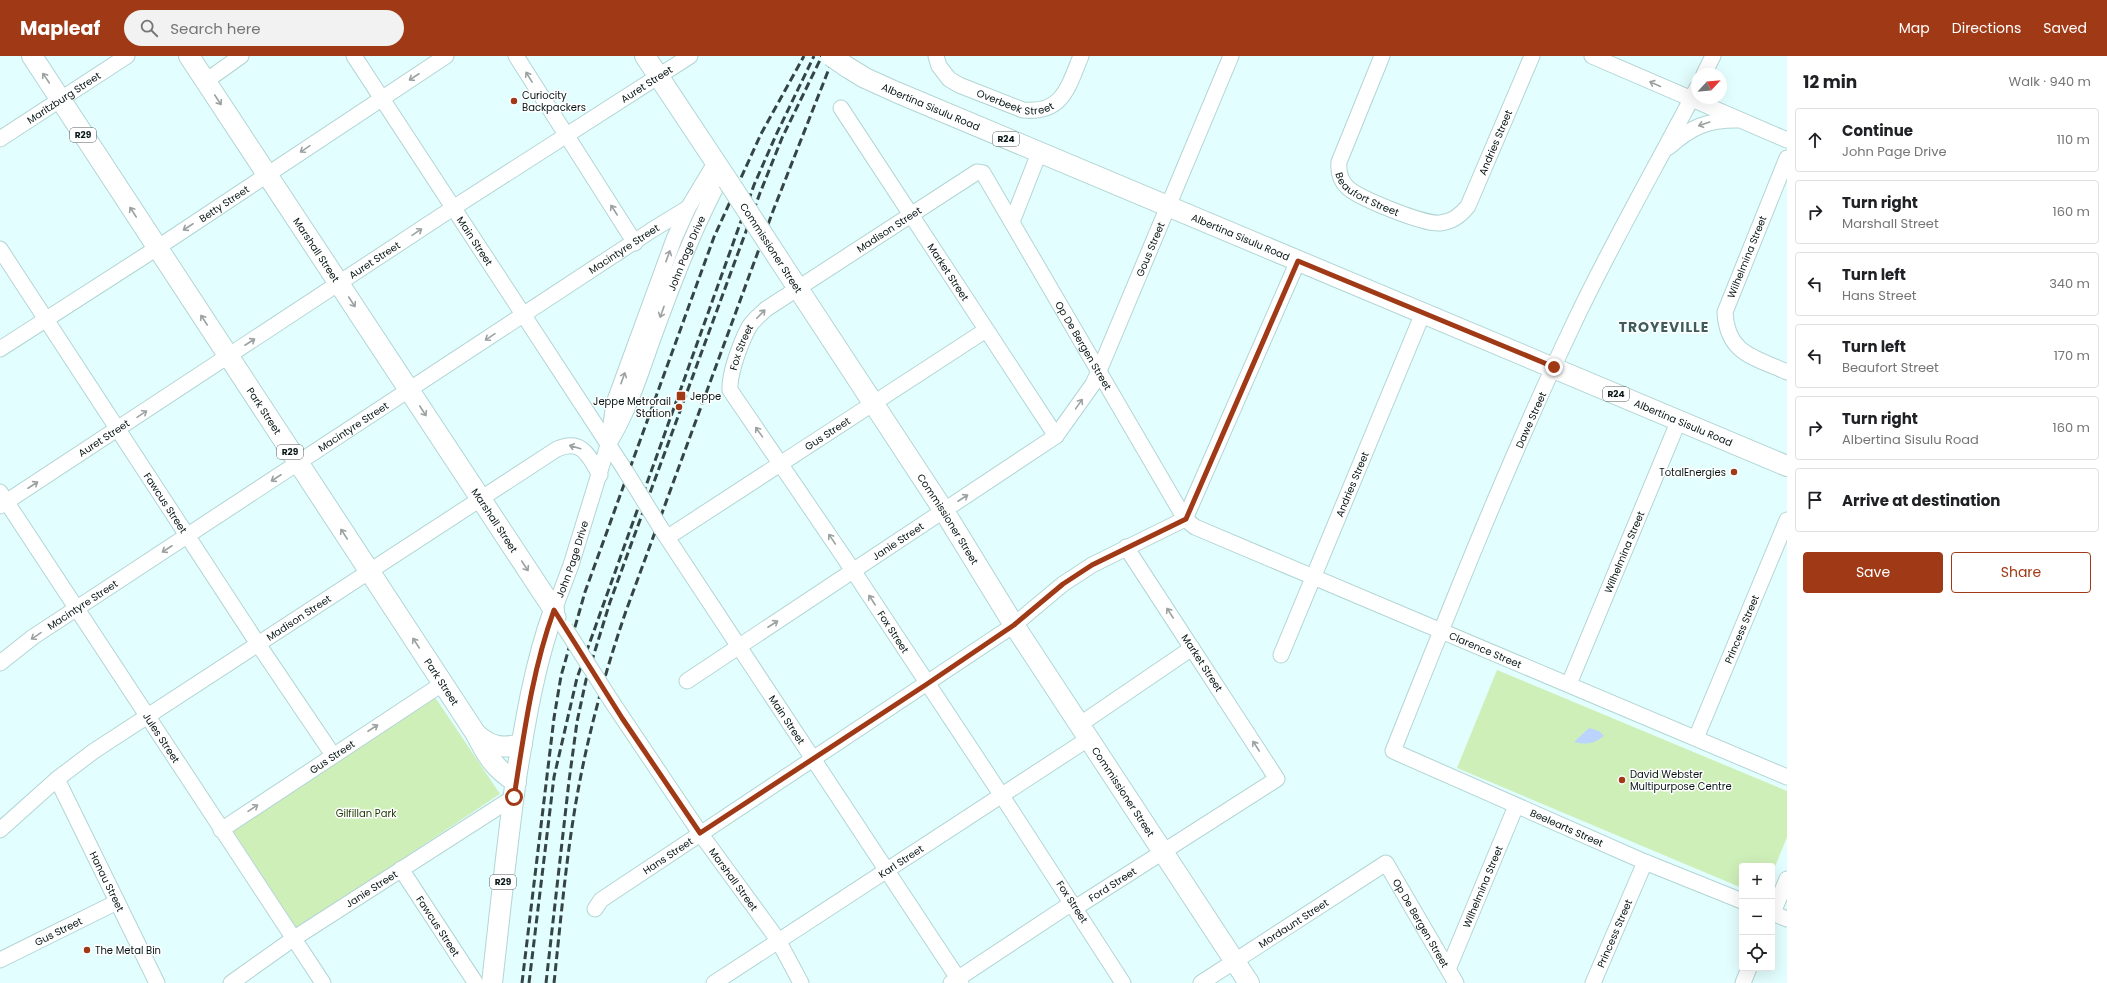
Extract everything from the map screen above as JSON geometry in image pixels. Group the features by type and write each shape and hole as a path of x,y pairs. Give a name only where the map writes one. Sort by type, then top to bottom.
{"main road":[{"name":"R29","path":"32,56 61,100"},
{"name":"Marshall Street","path":"189,56 340,283 554,610"},
{"name":"Commissioner Street","path":"645,56 944,511 982,570 1014,625 1248,983"},
{"name":"Albertina Sisulu Road","path":"839,61 865,78 896,92 1039,153 1169,205 1298,261 1554,367 1787,466"},
{"name":"Park Street","path":"61,100 476,734 492,763 515,789"},
{"name":"John Page Drive","path":"484,979 535,670 542,642 554,610"},
{"name":"Park Street","path":"476,734 487,744 498,747 522,744"}],"street":[{"name":"Maritzburg Street","path":"0,139 128,56"},
{"path":"206,82 241,56"},
{"name":"Main Street","path":"354,56 887,871 956,981"},
{"name":"Betty Street","path":"0,349 157,248 446,56"},
{"path":"516,56 635,242"},
{"name":"Auret Street","path":"2,500 118,430 453,208 690,56"},
{"name":"Overbeek Street","path":"936,56 945,75 959,84 1023,110 1034,111 1047,108 1060,100 1081,56"},
{"name":"Gous Street","path":"1056,436 1092,384 1099,371 1231,56"},
{"name":"Beaufort Street","path":"1382,56 1338,162 1340,178 1353,192 1421,221 1433,224 1449,221"},
{"name":"Andries Street","path":"1449,221 1460,214 1468,206 1532,56"},
{"path":"1592,56 1691,92"},
{"path":"1707,68 1713,56"},
{"name":"Dawe Street","path":"1393,751 1441,632 1554,367 1599,272 1691,99"},
{"path":"1714,104 1742,120 1787,140"},
{"name":"Market Street","path":"842,108 1056,436"},
{"path":"1662,153 1680,138 1704,123 1722,120 1742,120"},
{"path":"1012,222 1039,153"},
{"name":"Wilhelmina Street","path":"1787,158 1725,312 1728,334 1740,351 1787,372"},
{"name":"Madison Street","path":"796,287 977,172 981,172"},
{"name":"Op De Bergen Street","path":"981,172 1012,222 1186,519"},
{"name":"John Page Drive","path":"611,449 614,403 674,239 688,208 722,173"},
{"name":"John Page Drive","path":"554,610 571,565 600,475 624,418 678,271 697,224 722,173"},
{"name":"Macintyre Street","path":"0,663 33,637 76,610 187,535 298,464 522,315 688,208"},
{"name":"Fawcus Street","path":"0,249 258,644 333,755"},
{"path":"1186,519 1298,261"},
{"name":"Fox Street","path":"796,287 766,309 749,327 730,385 731,394 781,462 1124,983"},
{"name":"Andries Street","path":"1281,656 1423,313"},
{"name":"Gus Street","path":"665,533 781,462 986,330"},
{"name":"Wilhelmina Street","path":"1569,684 1679,420"},
{"name":"Janie Street","path":"687,680 854,572 1056,436"},
{"name":"Madison Street","path":"0,830 57,779 94,752 564,446 576,446 584,450 600,475"},
{"name":"Jules Street","path":"2,500 322,983"},
{"name":"Hans Street","path":"595,909 600,900 1014,625 1063,584 1092,565 1126,547 1186,519"},
{"name":"Clarence Street","path":"1186,519 1195,527 1787,777"},
{"name":"Princess Street","path":"1696,738 1787,520"},
{"name":"Market Street","path":"1126,547 1277,779"},
{"name":"Marshall Street","path":"554,610 612,702 700,833 778,940 801,983"},
{"name":"Karl Street","path":"714,983 778,940 1002,796 1192,648"},
{"name":"Gus Street","path":"221,830 442,684"},
{"name":"Beelearts Street","path":"1393,751 1645,862 1739,900"},
{"name":"Hanau Street","path":"57,779 157,983"},
{"name":"Ford Street","path":"956,981 1072,903 1075,908 1277,779"},
{"name":"Janie Street","path":"231,983 293,939 402,869 515,789"},
{"name":"Wilhelmina Street","path":"1451,978 1516,806"},
{"name":"Princess Street","path":"1593,983 1645,862"},
{"name":"Op De Bergen Street","path":"1386,863 1451,978"},
{"name":"Mordaunt Street","path":"1201,983 1386,863"},
{"name":"Fawcus Street","path":"402,869 484,979"},
{"path":"1775,907 1787,880"},
{"name":"Gus Street","path":"0,960 117,902"},
{"path":"1775,915 1787,919"},
{"path":"1743,983 1748,971"}],"green space":[{"name":"David Webster Multipurpose Centre","path":"1497,670 1787,791 1787,837 1775,867 1775,863 1739,863 1739,887 1457,768"},
{"name":"Gilfillan Park","path":"435,697 500,794 297,929 233,831"}],"water":[{"path":"1589,728 1599,731 1604,736 1590,743 1574,742"}],"railway":[{"path":"522,983 554,718 561,676 585,592 714,237 761,134 804,56"},
{"path":"529,983 554,777 577,678 754,185 814,56"},
{"path":"546,983 569,781 577,722 586,680 610,602 760,193 782,138 822,56"},
{"path":"554,983 568,856 578,788 589,737 610,661 626,611 773,211 834,56"}],"place":[{"name":"Curiocity Backpackers","path":"514,101"},
{"name":"Jeppe","path":"681,396"},
{"name":"Jeppe Metrorail Station","path":"679,407"},
{"name":"TotalEnergies","path":"1734,472"},
{"name":"David Webster Multipurpose Centre","path":"1622,780"},
{"name":"The Metal Bin","path":"87,950"}],"district":[{"name":"TROYEVILLE","path":"1664,327"}],"route":[{"path":"514,797 535,670 542,642 554,610 622,718 700,833 814,759 1014,625 1063,584 1092,565 1111,554 1186,519 1298,261 1554,367"}]}
